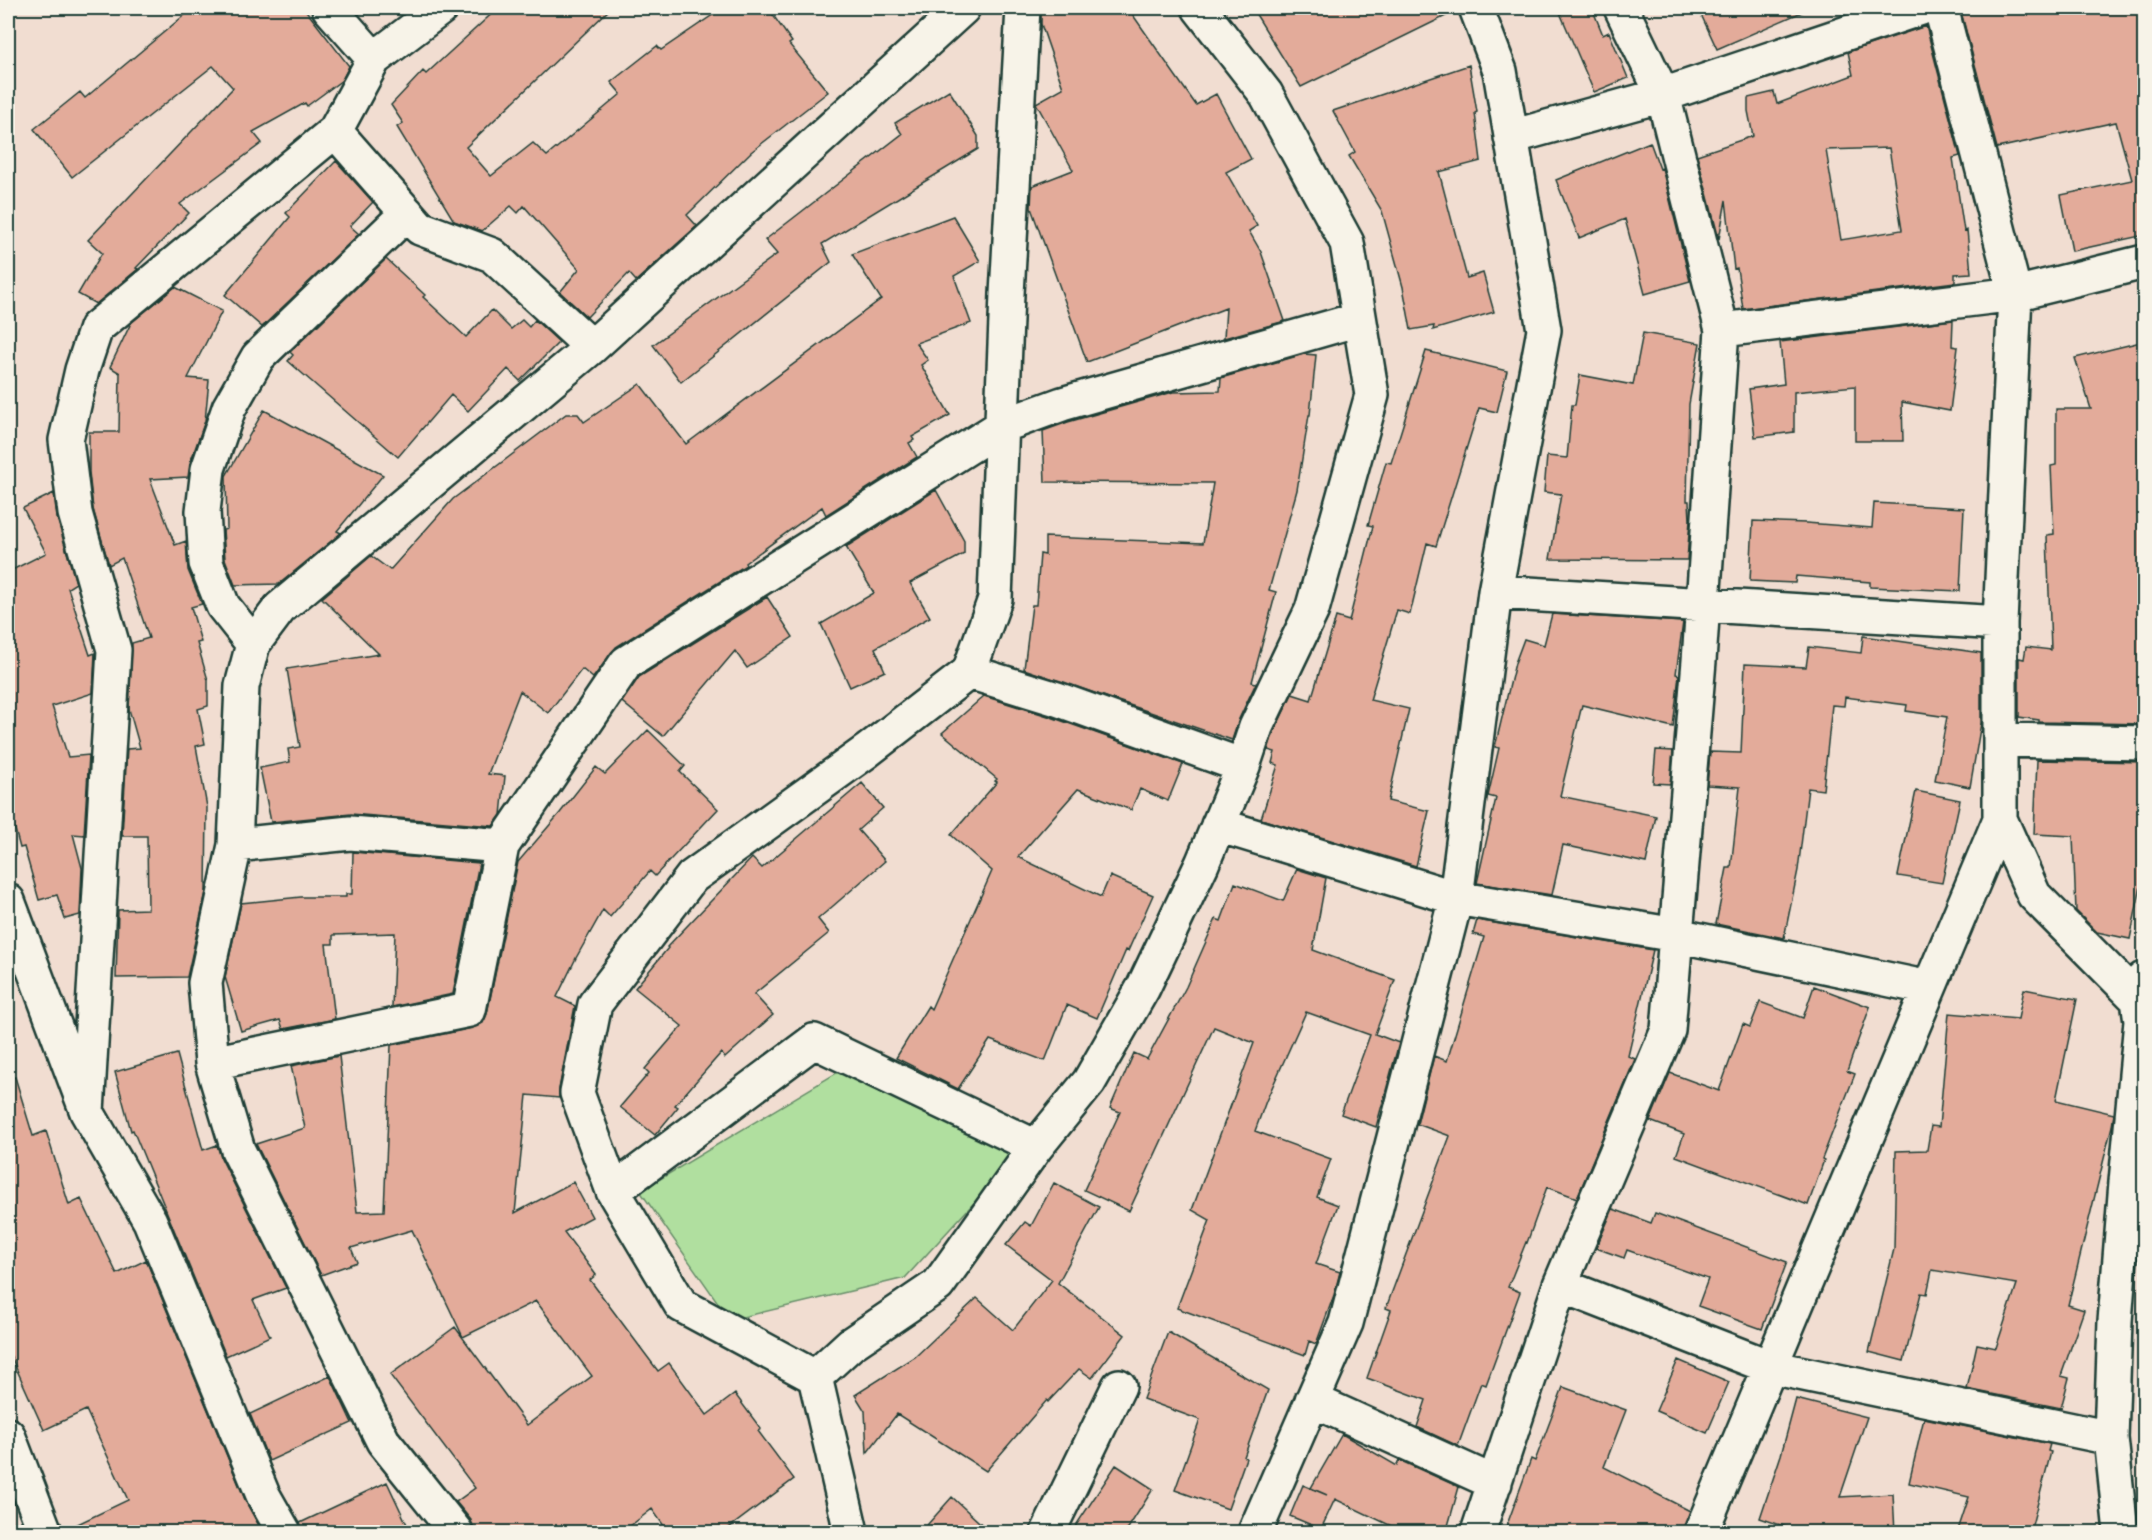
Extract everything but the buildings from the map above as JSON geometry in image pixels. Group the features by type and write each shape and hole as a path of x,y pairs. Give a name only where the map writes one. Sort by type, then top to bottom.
{"street":[{"path":"329,8 374,59"},
{"path":"87,1112 114,650 75,513 66,440 82,370 96,328 335,131 374,59 441,8"},
{"path":"456,1533 383,1441 238,1150 212,1063 205,982 235,845 242,686 253,644 280,608 592,347 963,8"},
{"path":"851,1533 815,1377 681,1305 613,1191 578,1093 595,1004 692,877 867,751 969,672 995,599 1023,8"},
{"path":"815,1377 851,1344 938,1285 1036,1147 1089,1082 1143,988 1218,825 1243,766 1256,727 1312,609 1372,395 1347,243 1266,94 1198,8"},
{"path":"1255,1533 1346,1323 1456,898 1495,592 1544,330 1500,71 1476,8"},
{"path":"1478,1533 1560,1285 1668,1030 1722,330 1663,95 1621,8"},
{"path":"1511,137 1663,95 1921,8"},
{"path":"1702,1532 2000,819 2000,623 2016,294 1941,8"},
{"path":"335,131 420,228 492,255 592,347"},
{"path":"253,644 223,606 206,563 202,511 208,469 229,408 258,357 407,213"},
{"path":"1722,330 2016,294 2145,262"},
{"path":"212,1063 469,1010 502,846 626,663 1002,426 1062,404 1359,319"},
{"path":"1495,592 2000,623"},
{"path":"969,672 1057,699 1243,766"},
{"path":"2000,740 2145,743"},
{"path":"2000,819 2034,895 2142,1004 2116,1309 2111,1438 2121,1533"},
{"path":"1218,825 1456,898 1676,935 1929,988"},
{"path":"235,845 350,833 502,846"},
{"path":"8,901 87,1112 150,1221 263,1495 284,1533"},
{"path":"613,1191 814,1041 1036,1147"},
{"path":"1560,1285 1770,1367 2111,1438"},
{"path":"1048,1533 1119,1386"},
{"path":"1312,1400 1494,1483"},
{"path":"8,1435 45,1533"}],"green space":[{"path":"843,1069 1016,1157 905,1278 730,1320 640,1191"}]}
